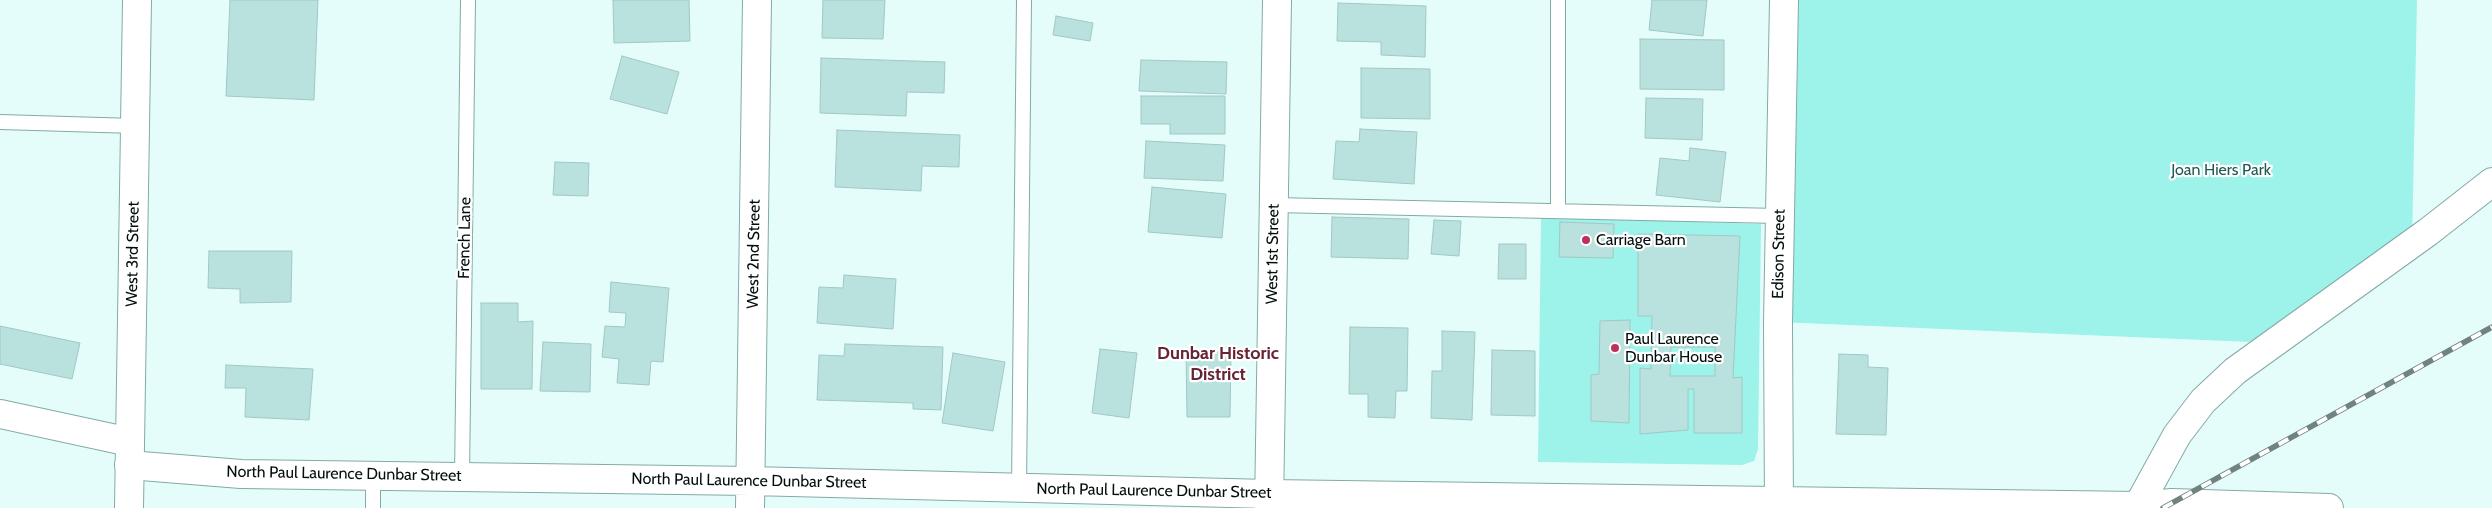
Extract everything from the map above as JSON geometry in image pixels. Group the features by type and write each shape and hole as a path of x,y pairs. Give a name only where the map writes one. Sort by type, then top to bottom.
{"street":[{"name":"West 3rd Street","path":"129,508 137,0"},
{"name":"West 2nd Street","path":"750,508 758,0"},
{"name":"West 1st Street","path":"1269,501 1278,0"},
{"name":"Edison Street","path":"1779,504 1779,216 1784,0"},
{"path":"2138,506 2177,435 2204,401 2235,371 2428,232 2492,182"},
{"name":"North Paul Laurence Dunbar Street","path":"0,414 130,453 241,474 751,481 1020,488 1269,501 2138,506 2172,502 2329,508"}],"lane":[{"name":"French Lane","path":"462,477 468,0"},
{"path":"1020,488 1024,0"},
{"path":"1558,0 1558,211"},
{"path":"0,122 135,126"},
{"path":"1274,205 1779,216"},
{"path":"373,475 373,508"}],"green space":[{"name":"Joan Hiers Park","path":"1784,0 2417,0 2412,243 2274,343 1778,322"},
{"path":"1541,217 1761,224 1758,449 1754,461 1742,465 1538,462"}],"building":[{"path":"230,0 318,0 314,100 226,96"},
{"path":"613,0 689,0 690,41 614,43"},
{"path":"823,0 885,0 883,39 822,38"},
{"path":"1652,0 1707,0 1703,36 1649,30"},
{"path":"1338,3 1426,6 1425,57 1381,55 1381,42 1337,41"},
{"path":"1056,16 1093,23 1090,41 1053,35"},
{"path":"1640,39 1724,40 1724,90 1640,89"},
{"path":"622,56 679,72 667,114 610,99"},
{"path":"821,58 945,62 944,93 907,92 906,116 820,113"},
{"path":"1141,60 1227,62 1226,94 1139,91"},
{"path":"1361,68 1430,69 1430,119 1361,118"},
{"path":"1141,96 1225,96 1225,134 1170,134 1170,124 1141,124"},
{"path":"1646,98 1703,99 1702,140 1645,138"},
{"path":"1360,129 1417,132 1414,184 1333,179 1336,141 1359,142"},
{"path":"837,130 960,135 959,167 922,166 921,191 835,187"},
{"path":"1146,141 1225,145 1223,181 1144,178"},
{"path":"1690,148 1726,152 1720,202 1656,195 1660,158 1689,161"},
{"path":"555,162 589,163 588,196 553,195"},
{"path":"1152,187 1226,194 1222,238 1148,232"},
{"path":"1332,217 1409,219 1408,259 1331,257"},
{"path":"1434,220 1461,221 1459,256 1431,254"},
{"name":"Carriage Barn","path":"1560,222 1614,224 1613,258 1559,257"},
{"path":"1638,234 1740,236 1733,378 1742,377 1742,433 1694,433 1694,389 1688,389 1688,430 1640,434 1640,368 1651,369 1652,316 1638,316","holes":["1671,347 1715,347 1715,376 1670,376"]},
{"path":"1499,244 1526,244 1526,279 1498,279"},
{"path":"209,251 292,251 291,302 240,303 240,289 208,288"},
{"path":"844,275 896,279 893,329 817,323 819,287 843,288"},
{"path":"611,282 669,288 663,362 651,361 649,385 617,383 619,359 602,357 605,326 625,327 626,313 609,312"},
{"path":"481,303 518,303 518,322 533,321 532,389 481,389"},
{"name":"Paul Laurence Dunbar House","path":"1630,320 1629,423 1591,421 1591,375 1599,374 1600,321"},
{"path":"0,326 80,343 72,379 0,364"},
{"path":"1350,327 1408,328 1407,391 1396,391 1395,418 1368,417 1368,394 1349,394"},
{"path":"1442,331 1475,332 1472,420 1431,418 1432,371 1442,371"},
{"path":"543,342 591,344 590,392 540,391"},
{"path":"845,344 943,347 941,410 913,409 913,403 817,400 819,355 844,356"},
{"path":"1100,349 1137,353 1129,418 1092,413"},
{"path":"1492,350 1535,351 1535,416 1491,415"},
{"path":"1186,352 1231,352 1230,417 1187,417"},
{"path":"953,353 1005,362 993,431 942,423"},
{"path":"1839,354 1868,355 1868,367 1888,368 1886,435 1836,434"},
{"path":"226,365 313,369 309,420 245,417 246,388 225,388"}],"railway":[{"path":"2163,508 2492,327"}],"place":[{"name":"Carriage Barn","path":"1586,240"},
{"name":"Paul Laurence Dunbar House","path":"1615,348"}],"district":[{"name":"Dunbar Historic District","path":"1218,364"}]}
